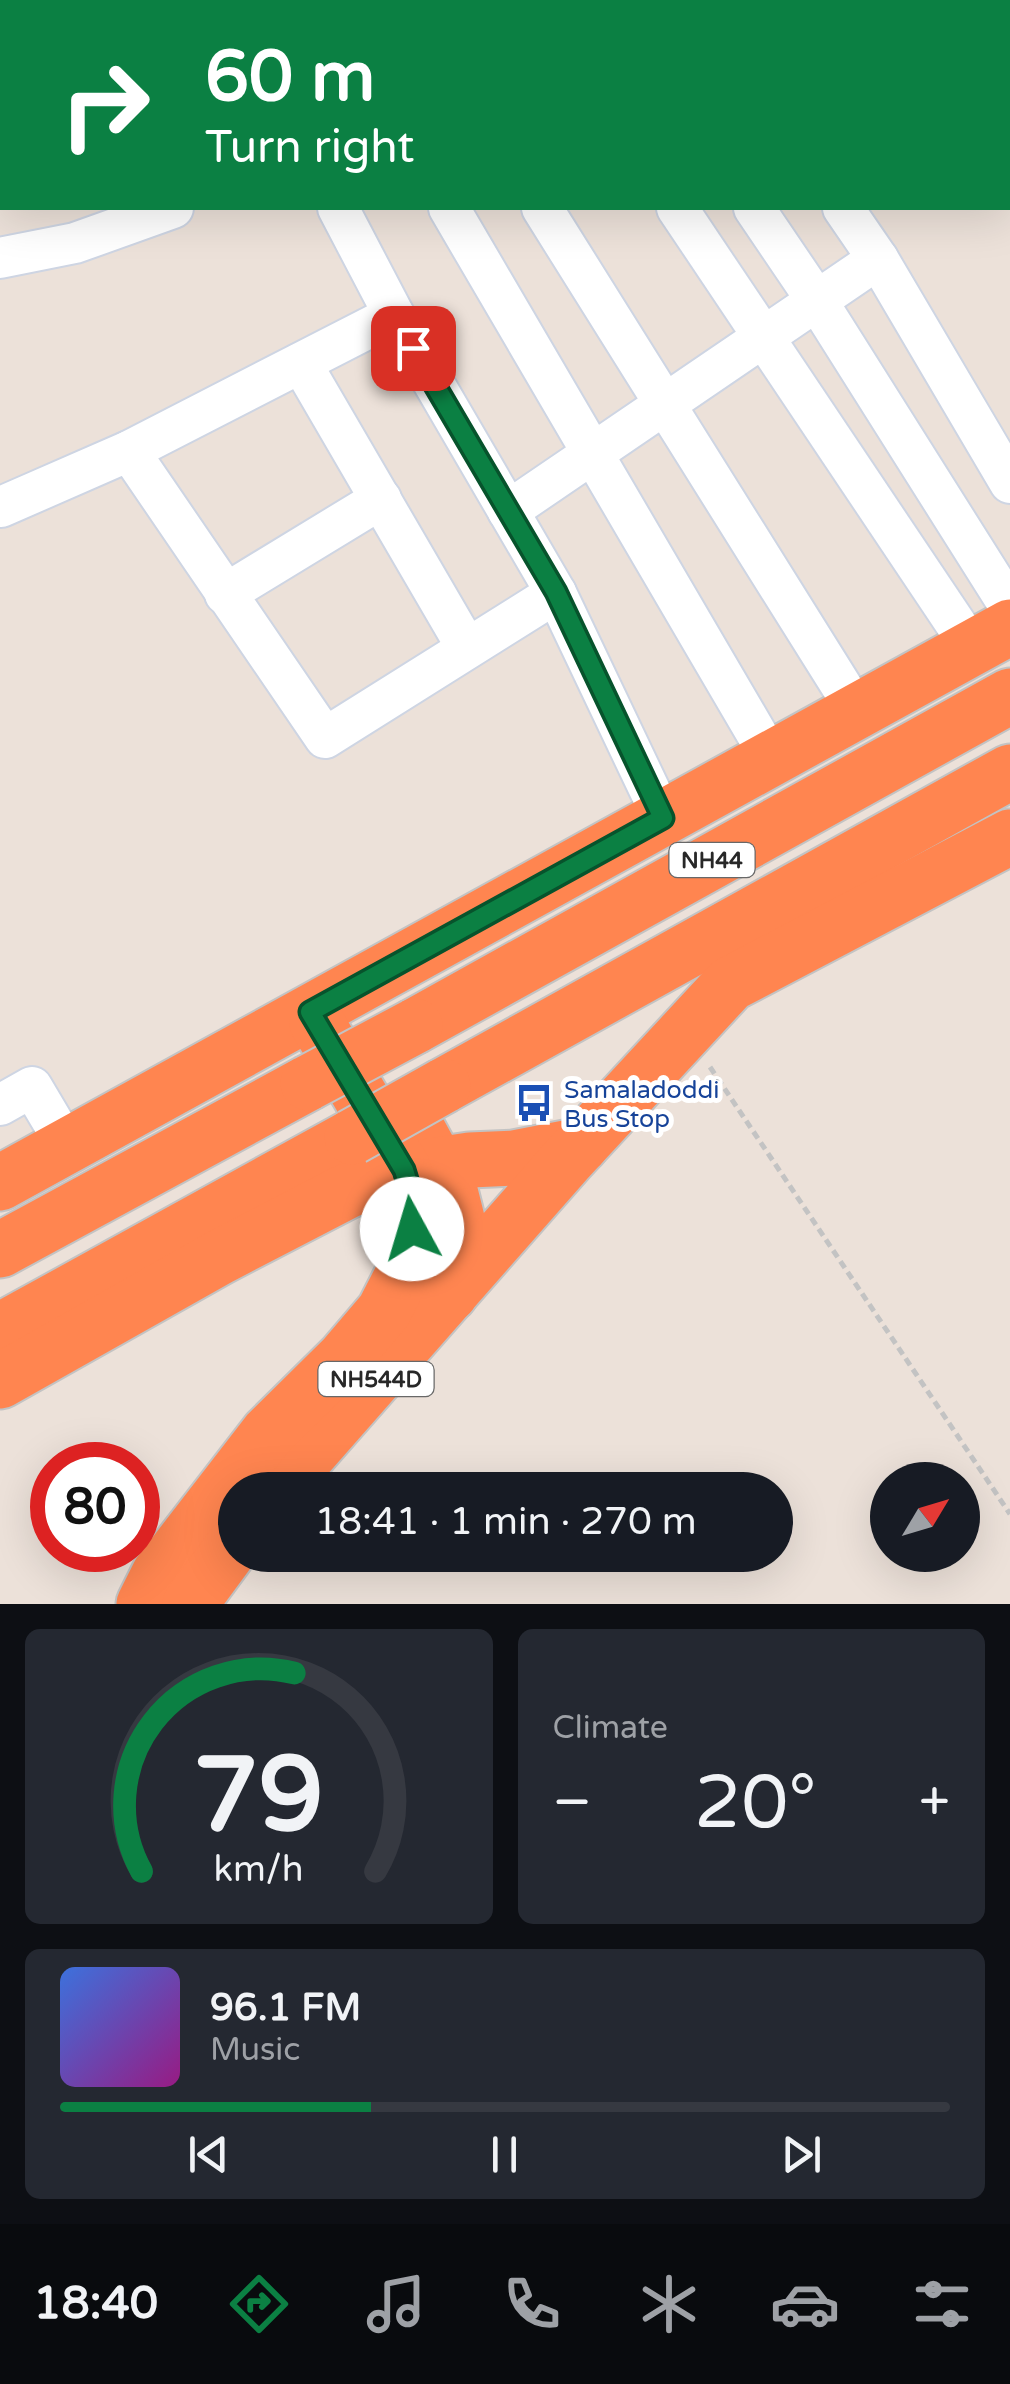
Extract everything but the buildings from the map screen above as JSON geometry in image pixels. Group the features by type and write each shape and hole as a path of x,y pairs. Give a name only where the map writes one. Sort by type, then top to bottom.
{"highway":[{"path":"0,1183 991,638"},
{"name":"NH44","path":"0,1250 415,1026 1010,696"},
{"name":"NH44","path":"0,1331 1010,772"},
{"path":"325,1204 350,1206 377,1218 427,1283 581,1145 730,984 1010,837"},
{"name":"NH544D","path":"290,1472 427,1283 414,1203 421,1167 326,1003"},
{"path":"0,1381 220,1257 347,1191 421,1167 514,1158 581,1145"},
{"name":"NH544D","path":"144,1604 158,1574 268,1433 384,1311 427,1283"},
{"path":"190,1604 218,1566"}],"street":[{"path":"0,258 75,242 167,210"},
{"path":"339,210 394,315 556,592 663,818"},
{"path":"450,210 772,760"},
{"path":"543,210 857,711"},
{"path":"678,210 764,338 991,638"},
{"path":"755,210 818,301 1010,607"},
{"path":"844,210 878,259 1010,482"},
{"path":"508,511 878,259"},
{"path":"1,507 129,451 394,315"},
{"path":"301,362 467,648"},
{"path":"129,451 325,738 556,592"},
{"path":"225,594 380,499"},
{"path":"0,1105 32,1086 67,1146"}],"path":[{"path":"686,1032 1010,1514"}],"place":[{"name":"Samaladoddi Bus Stop","path":"534,1103"}],"route":[{"path":"412,1229 414,1203 404,1170 310,1012 663,818 556,592 413,348"}]}
